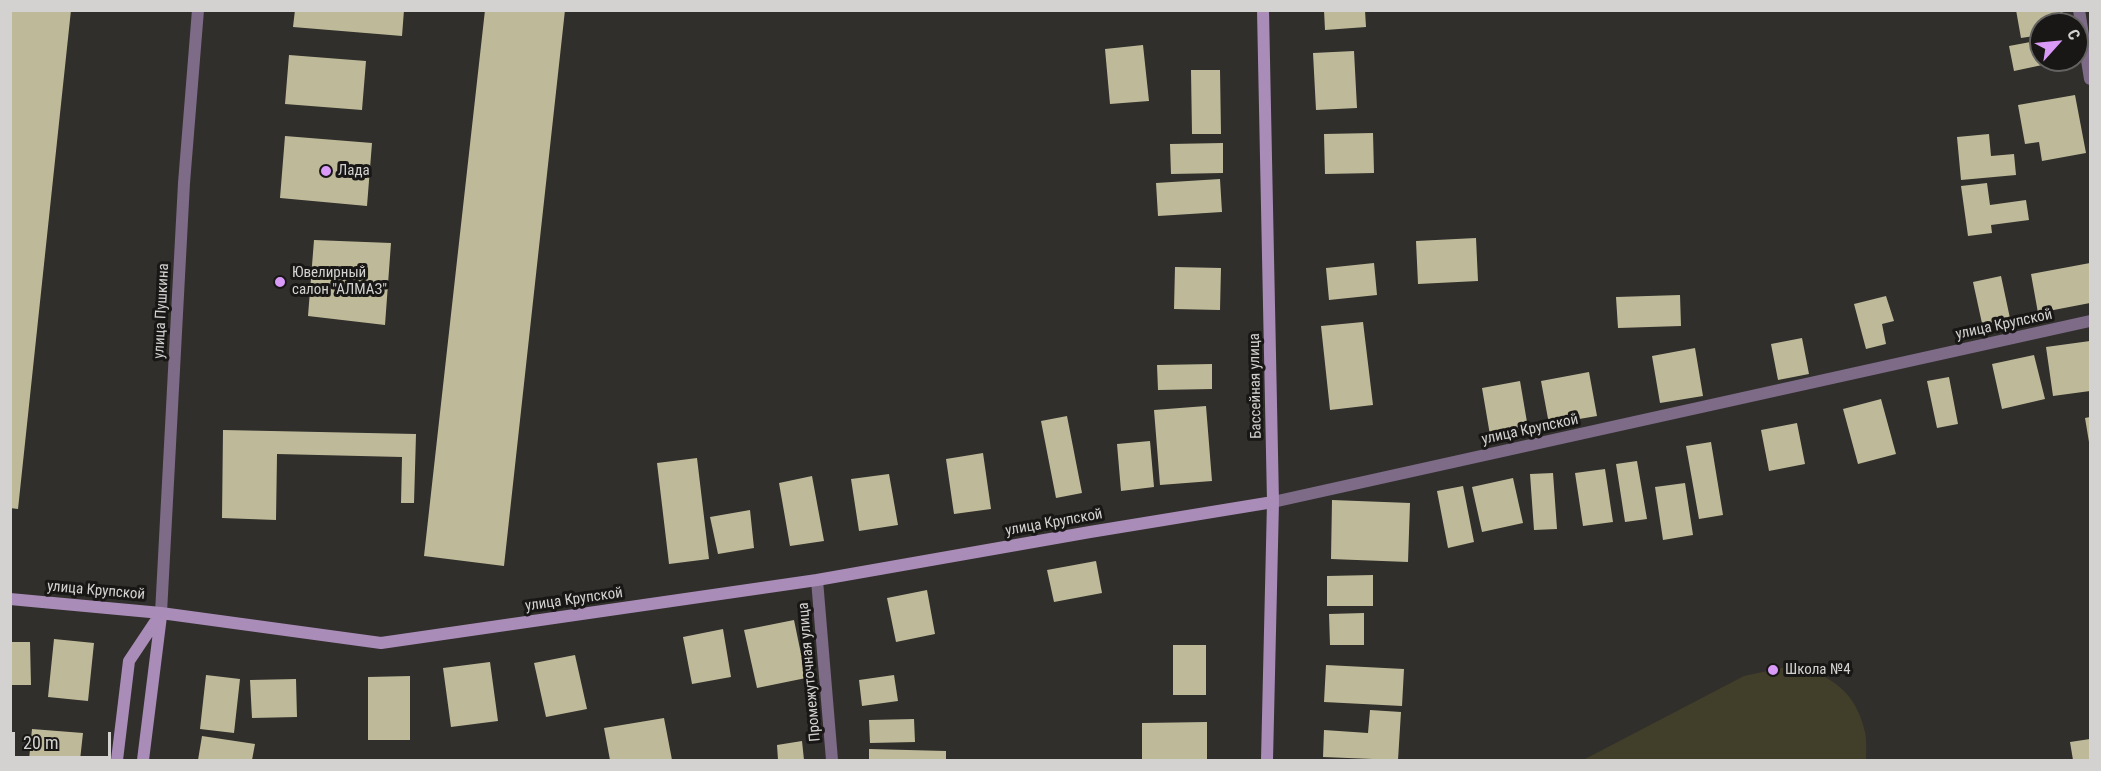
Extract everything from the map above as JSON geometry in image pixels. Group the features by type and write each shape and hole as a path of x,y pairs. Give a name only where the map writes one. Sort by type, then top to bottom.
{"street":[{"name":"улица Пушкина","path":"142,760 161,613 184,183 198,10"},
{"name":"Бассейная улица","path":"1263,10 1273,502 1266,760"},
{"path":"2079,10 2091,79"},
{"name":"улица Крупской","path":"10,598 161,613 381,643 817,580 1273,502 2091,321"},
{"name":"Промежуточная улица","path":"817,580 832,760"},
{"path":"117,760 129,661 161,613"}],"shaded area":[{"path":"1795,665 1831,680 1849,696 1861,718 1865,732 1866,760 1583,760 1744,676"}],"building":[{"path":"10,10 71,10 18,509 10,508"},
{"path":"295,10 404,10 402,36 293,27"},
{"path":"485,10 565,10 504,566 424,556"},
{"path":"1324,10 1365,10 1366,27 1325,30"},
{"path":"2016,10 2062,10 2062,12 2029,12 2029,37 2021,38"},
{"path":"2029,42 2029,68 2014,71 2009,46"},
{"path":"1143,45 1149,101 1110,104 1105,49"},
{"path":"1354,51 1357,108 1316,110 1313,53"},
{"path":"289,55 366,61 362,110 285,104"},
{"path":"1191,70 1220,70 1221,134 1192,134"},
{"path":"2075,95 2086,153 2042,161 2039,142 2025,144 2018,105"},
{"path":"1373,133 1374,173 1325,174 1324,134"},
{"path":"1989,134 1991,156 2014,154 2016,175 1961,180 1957,137"},
{"name":"Лада","path":"285,136 372,143 367,206 280,198"},
{"path":"1223,143 1223,173 1171,174 1170,144"},
{"path":"1220,179 1222,212 1158,216 1156,183"},
{"path":"1987,183 1990,205 2026,200 2029,220 1991,225 1992,233 1968,236 1961,186"},
{"path":"1476,238 1478,281 1418,284 1416,241"},
{"path":"314,240 391,243 385,325 308,316"},
{"path":"1374,263 1377,295 1329,300 1326,268"},
{"path":"2090,263 2090,303 2038,313 2031,274"},
{"path":"1175,267 1221,268 1220,310 1174,309"},
{"path":"2001,276 2011,323 1983,328 1973,282"},
{"path":"1680,295 1681,326 1618,328 1616,297"},
{"path":"1886,296 1894,321 1882,324 1886,344 1866,349 1854,304"},
{"path":"1363,322 1373,405 1330,410 1321,326"},
{"path":"1802,338 1809,374 1778,380 1771,344"},
{"path":"2090,341 2090,391 2053,396 2046,347"},
{"path":"1695,348 1703,396 1660,403 1652,356"},
{"path":"2034,355 2045,399 2002,409 1992,364"},
{"path":"1212,364 1212,389 1158,390 1157,365"},
{"path":"1589,372 1597,416 1549,424 1541,381"},
{"path":"1949,377 1958,424 1937,428 1927,381"},
{"path":"1520,381 1528,428 1490,435 1482,388"},
{"path":"1881,399 1896,454 1858,464 1843,409"},
{"path":"1206,406 1212,481 1160,485 1154,410"},
{"path":"1067,416 1082,493 1056,498 1041,421"},
{"path":"2090,417 2090,442 2089,442 2085,418"},
{"path":"1797,423 1805,464 1769,471 1761,430"},
{"path":"223,430 416,434 414,503 401,503 402,457 277,454 276,520 222,518"},
{"path":"1150,441 1154,487 1121,491 1117,444"},
{"path":"1711,442 1723,515 1699,519 1686,446"},
{"path":"983,453 991,509 954,514 946,459"},
{"path":"697,458 709,559 669,564 657,463"},
{"path":"1637,461 1647,519 1625,522 1616,464"},
{"path":"1605,469 1613,522 1583,526 1575,473"},
{"path":"1553,473 1557,529 1534,530 1530,474"},
{"path":"889,474 898,525 859,531 851,479"},
{"path":"812,476 824,541 790,546 779,483"},
{"path":"1513,478 1523,523 1482,532 1472,487"},
{"path":"1685,483 1693,535 1663,540 1655,487"},
{"path":"1463,486 1474,542 1448,548 1437,491"},
{"path":"1332,500 1410,503 1408,562 1331,559"},
{"path":"750,510 754,548 718,554 710,517"},
{"path":"1096,561 1102,593 1054,602 1047,570"},
{"path":"1373,575 1373,606 1327,606 1327,576"},
{"path":"927,590 935,634 896,642 887,598"},
{"path":"1364,613 1364,645 1330,645 1329,614"},
{"path":"794,620 806,678 757,688 744,630"},
{"path":"723,629 731,677 692,684 683,637"},
{"path":"54,639 94,643 88,701 48,697"},
{"path":"10,642 30,642 31,685 10,685"},
{"path":"1173,645 1206,645 1206,695 1173,695"},
{"path":"575,655 587,709 546,717 534,663"},
{"path":"490,662 498,721 451,727 443,668"},
{"path":"1326,665 1404,669 1402,706 1324,702"},
{"path":"206,675 240,679 234,733 200,729"},
{"path":"894,675 898,701 862,706 859,680"},
{"path":"410,676 410,740 368,740 368,677"},
{"path":"296,679 297,717 252,718 250,680"},
{"path":"1370,710 1401,712 1398,760 1323,757 1324,730 1368,733"},
{"path":"664,718 672,760 610,760 604,728"},
{"path":"914,719 915,742 870,743 869,720"},
{"path":"1207,722 1207,760 1142,760 1142,723"},
{"path":"32,729 83,733 80,760 29,760"},
{"path":"202,736 255,744 252,760 198,760"},
{"path":"2090,739 2090,760 2073,760 2070,742"},
{"path":"802,741 804,760 778,760 777,745"},
{"path":"869,749 946,751 946,760 869,760"}],"place":[{"name":"Лада","path":"326,171"},
{"name":"Ювелирный салон \"АЛМАЗ\"","path":"280,282"},
{"name":"Школа №4","path":"1773,670"}]}
